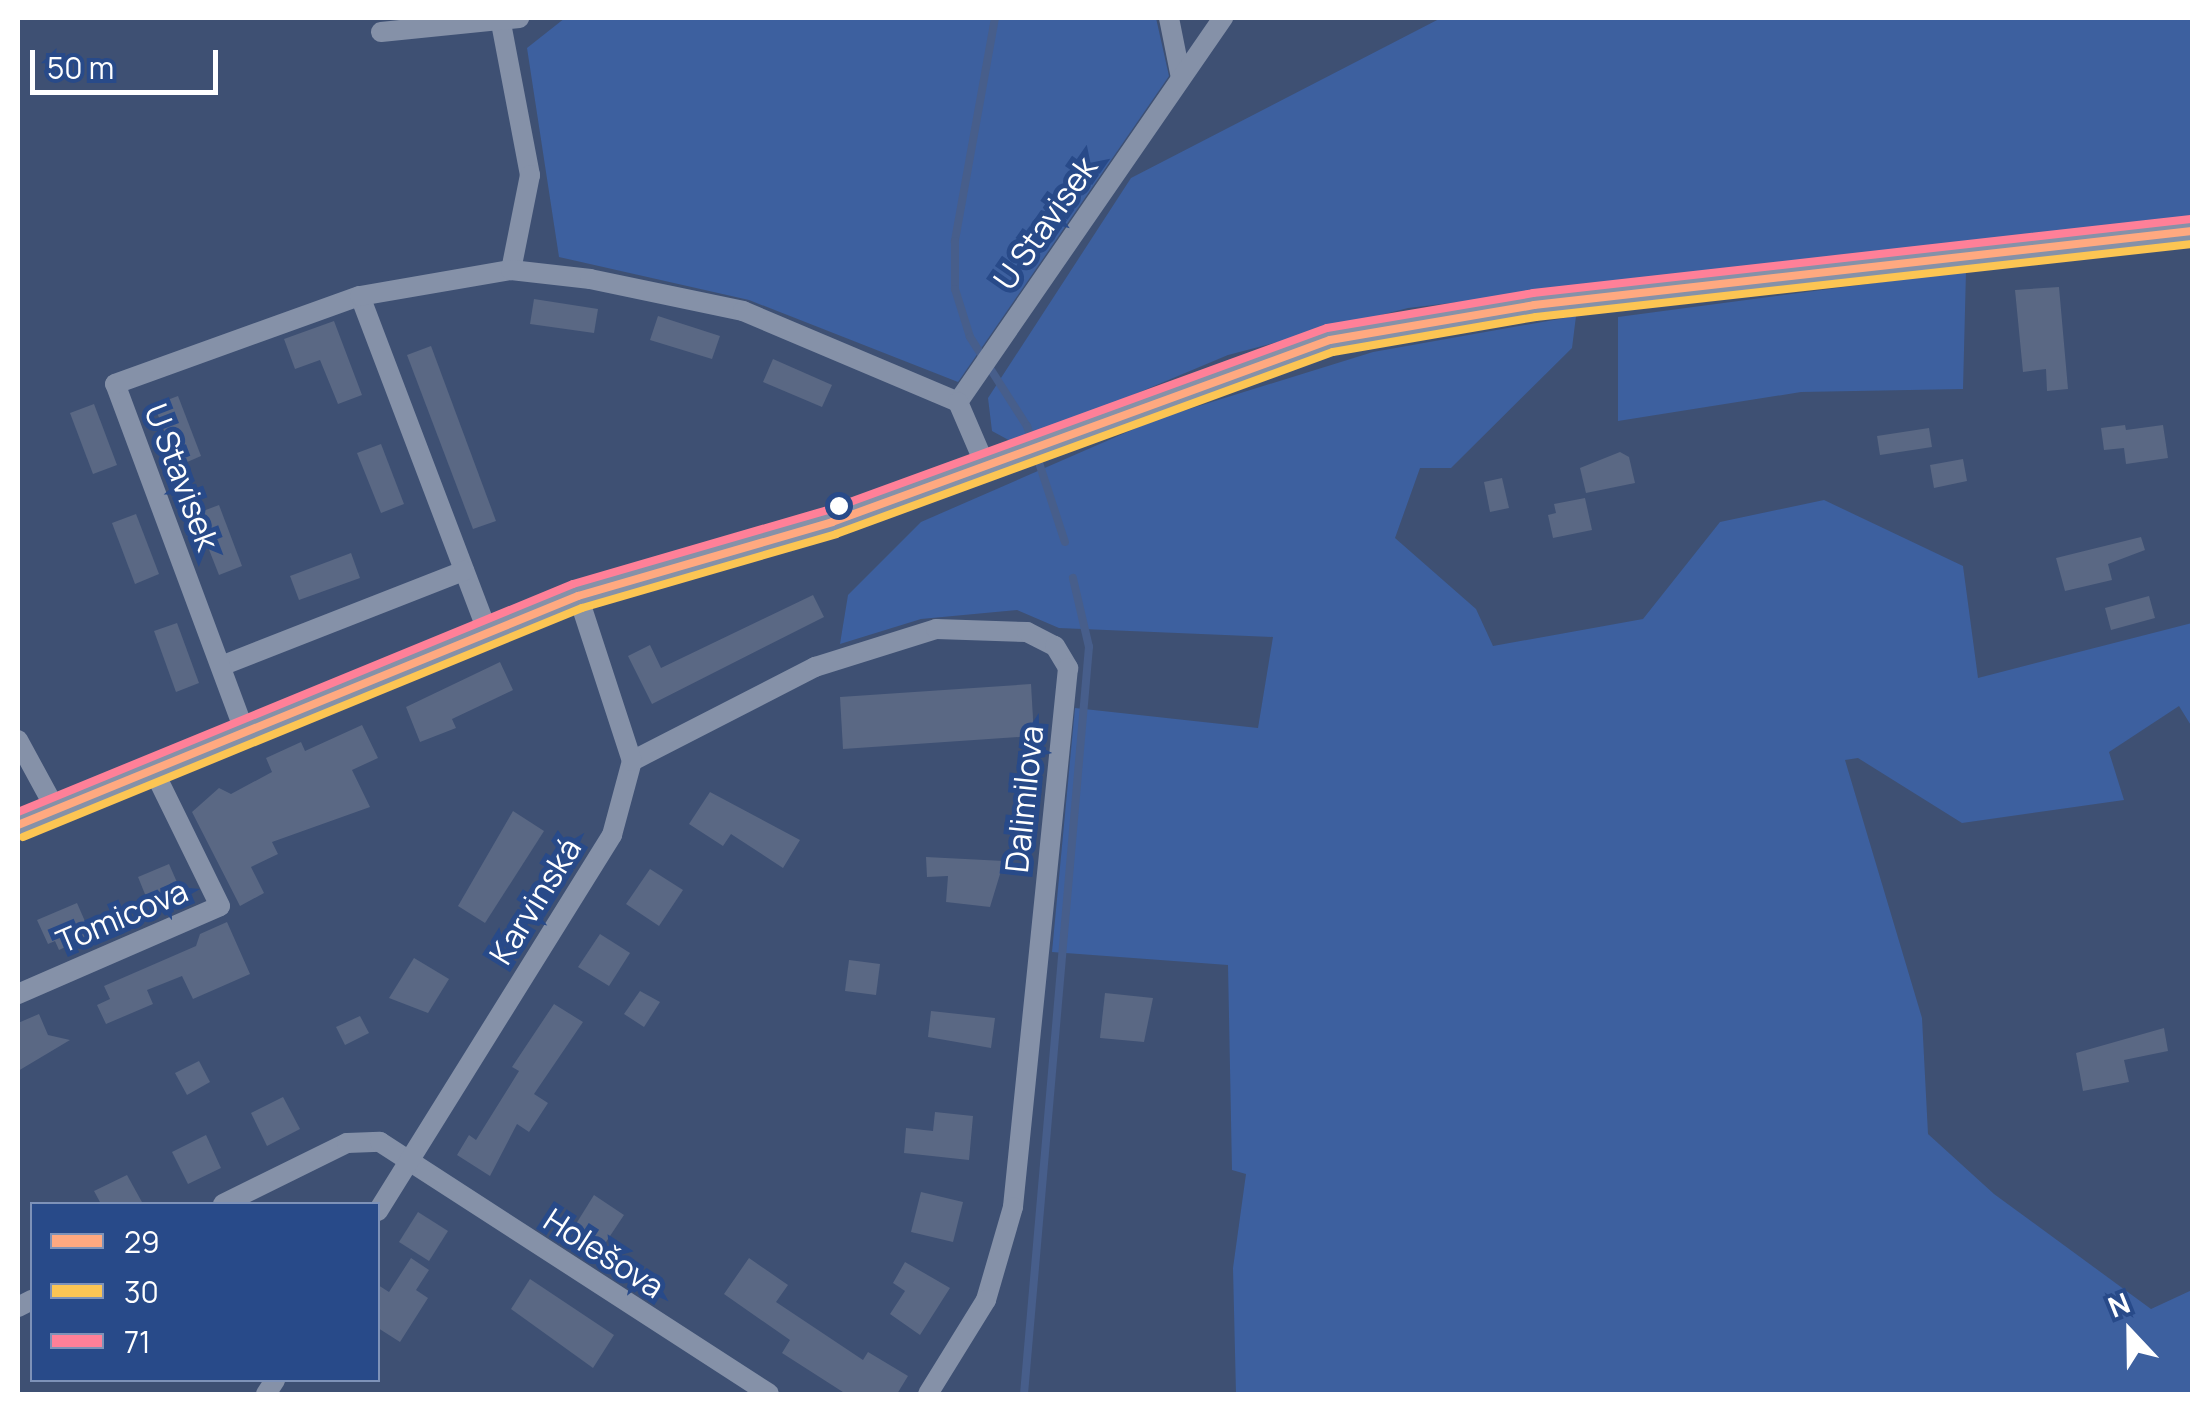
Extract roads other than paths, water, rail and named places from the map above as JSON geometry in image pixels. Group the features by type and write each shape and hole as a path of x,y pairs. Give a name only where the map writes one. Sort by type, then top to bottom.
{"street":[{"path":"1169,18 1182,78"},
{"name":"U Stavisek","path":"244,730 115,384 360,296 511,270 590,278 742,311 958,402 1223,18"},
{"path":"381,32 510,20 530,175 511,270"},
{"path":"18,825 578,596 799,533 986,467 1245,367 1396,326 1960,253 2192,232"},
{"path":"360,296 487,630"},
{"path":"958,402 986,467"},
{"path":"221,666 464,571"},
{"path":"578,596 632,761"},
{"name":"Dalimilova","path":"632,761 815,667 936,630 1026,632 1055,646 1068,668 1012,1207 986,1300 928,1394"},
{"path":"18,740 56,810"},
{"name":"Karvinská","path":"380,1208 612,835 632,761"},
{"name":"Tomicova","path":"18,994 220,906 152,770"},
{"name":"Holešova","path":"227,1202 347,1143 380,1142 769,1394"}],"waterway":[{"path":"995,18 955,241 955,289 970,337 1027,426 1065,542"},
{"path":"1024,1394 1089,647 1073,578"}]}
